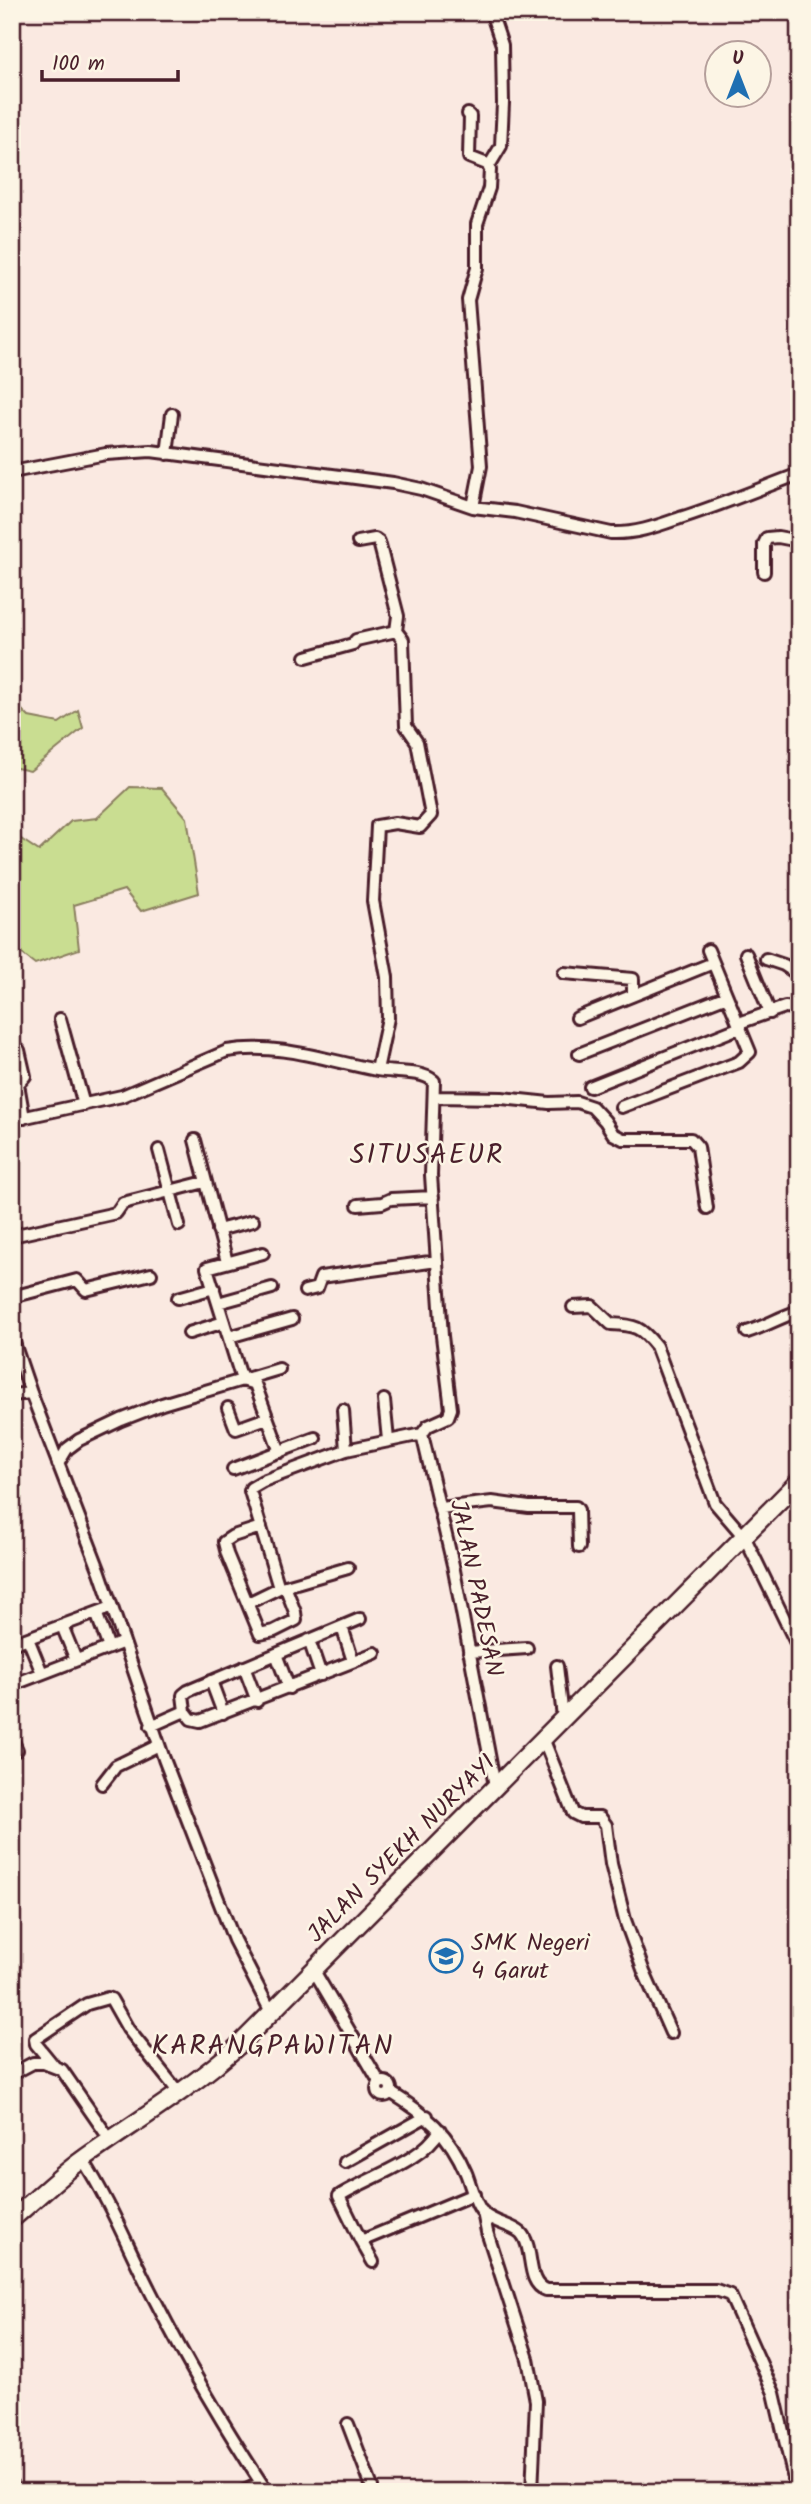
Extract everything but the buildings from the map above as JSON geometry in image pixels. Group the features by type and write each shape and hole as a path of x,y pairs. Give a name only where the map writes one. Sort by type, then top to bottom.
{"main road":[{"name":"JALAN SYEKH NURYAYI","path":"12,2219 52,2183 180,2094 222,2060 563,1717 795,1492"}],"street":[{"path":"473,508 481,466 468,300 477,268 477,224 489,188 489,166 500,146 503,103 502,45 491,12"},
{"path":"468,114 469,156 489,166"},
{"path":"167,454 172,414"},
{"path":"12,472 106,454 138,451 393,483 421,489 473,508 515,512 611,533 627,534 721,505 799,474"},
{"path":"764,572 764,544 767,538 799,541"},
{"path":"358,542 375,539 379,542 398,616 396,631 403,640 406,726 416,742 431,817 420,827 395,823 377,826 373,901 387,977 388,1018 377,1070"},
{"path":"306,657 353,644 356,640 396,631"},
{"path":"621,1107 739,1062 750,1052 708,950"},
{"path":"746,954 770,1013"},
{"path":"766,959 784,965 799,975"},
{"path":"577,1018 713,963"},
{"path":"564,973 633,979 633,995"},
{"path":"579,1054 727,996"},
{"path":"590,1087 785,1007 799,1008"},
{"path":"60,1019 84,1105"},
{"path":"19,1050 25,1076 18,1084 18,1119 122,1096 228,1051 243,1049 284,1051 377,1070 429,1077 434,1082 431,1154 436,1261 450,1414 428,1426 422,1434 346,1450 254,1484 250,1491 261,1527 282,1587 295,1612 295,1622 264,1635 260,1634 226,1554 224,1542 233,1536 261,1527"},
{"path":"435,1097 577,1102 592,1107 613,1134 623,1139 691,1139 698,1147 707,1208"},
{"path":"195,1140 227,1262"},
{"path":"159,1150 179,1225"},
{"path":"12,1236 116,1213 123,1203 205,1182"},
{"path":"358,1205 382,1203 391,1199 433,1197"},
{"path":"218,1230 253,1221"},
{"path":"242,1380 208,1268 263,1253"},
{"path":"305,1291 317,1288 321,1277 436,1261"},
{"path":"12,1297 77,1280 86,1290 151,1274"},
{"path":"178,1298 214,1288"},
{"path":"218,1303 272,1288"},
{"path":"573,1307 592,1306 611,1324 634,1326 645,1331 656,1346 713,1498 745,1538 799,1649"},
{"path":"747,1332 773,1324 779,1318 799,1311"},
{"path":"229,1337 292,1319"},
{"path":"189,1332 224,1322"},
{"path":"12,1337 112,1606 151,1726 234,1940 271,2012"},
{"path":"58,1464 67,1449 79,1440 121,1420 162,1404 279,1369"},
{"path":"242,1380 255,1384 280,1452"},
{"path":"12,1395 31,1393"},
{"path":"384,1400 388,1440"},
{"path":"228,1408 236,1429 267,1418"},
{"path":"343,1410 346,1450"},
{"name":"JALAN PADESAN","path":"422,1434 440,1508 495,1786"},
{"path":"233,1469 315,1438"},
{"path":"440,1508 492,1502 529,1507 576,1507 579,1546"},
{"path":"248,1603 282,1587 348,1568"},
{"path":"12,1644 112,1606"},
{"path":"97,1615 109,1648"},
{"path":"360,1619 183,1695 185,1711 195,1721 223,1713 375,1653"},
{"path":"342,1627 354,1661"},
{"path":"63,1628 76,1660"},
{"path":"309,1640 321,1675"},
{"path":"29,1641 42,1673"},
{"path":"12,1685 124,1642"},
{"path":"469,1652 527,1648"},
{"path":"276,1654 289,1688"},
{"path":"557,1666 563,1717"},
{"path":"244,1667 257,1701"},
{"path":"211,1681 223,1713"},
{"path":"151,1726 185,1711"},
{"path":"543,1738 573,1814 581,1817 595,1815 606,1825 611,1864 625,1920 644,1972 671,2032"},
{"path":"102,1784 118,1764 159,1745"},
{"path":"313,1969 380,2084 389,2085 390,2092 427,2116 456,2152 483,2212 486,2232 530,2370 536,2412 532,2492"},
{"path":"54,2066 35,2039 86,2004 108,1998 128,2029 180,2094"},
{"path":"12,2074 33,2063 62,2070 111,2141"},
{"path":"345,2162 427,2116"},
{"path":"373,2262 339,2196 412,2158 431,2144 440,2130"},
{"path":"83,2160 100,2186 156,2304 188,2362 264,2487 242,2492"},
{"path":"361,2241 474,2194"},
{"path":"483,2212 520,2233 540,2288 716,2290 730,2295 774,2393 797,2492"},
{"path":"348,2424 372,2487 368,2492"},
{"path":"12,2484 16,2492"}],"green space":[{"path":"12,700 29,717 59,723 78,710 83,728 30,771 12,767"},
{"path":"130,787 162,788 187,818 199,893 141,911 124,890 74,905 79,949 35,964 12,946 12,833 39,851 71,821 97,818"}],"place":[{"name":"SMK Negeri 4 Garut","path":"446,1956"}],"district":[{"name":"SITUSAEUR","path":"427,1153"},
{"name":"KARANGPAWITAN","path":"273,2044"}]}
